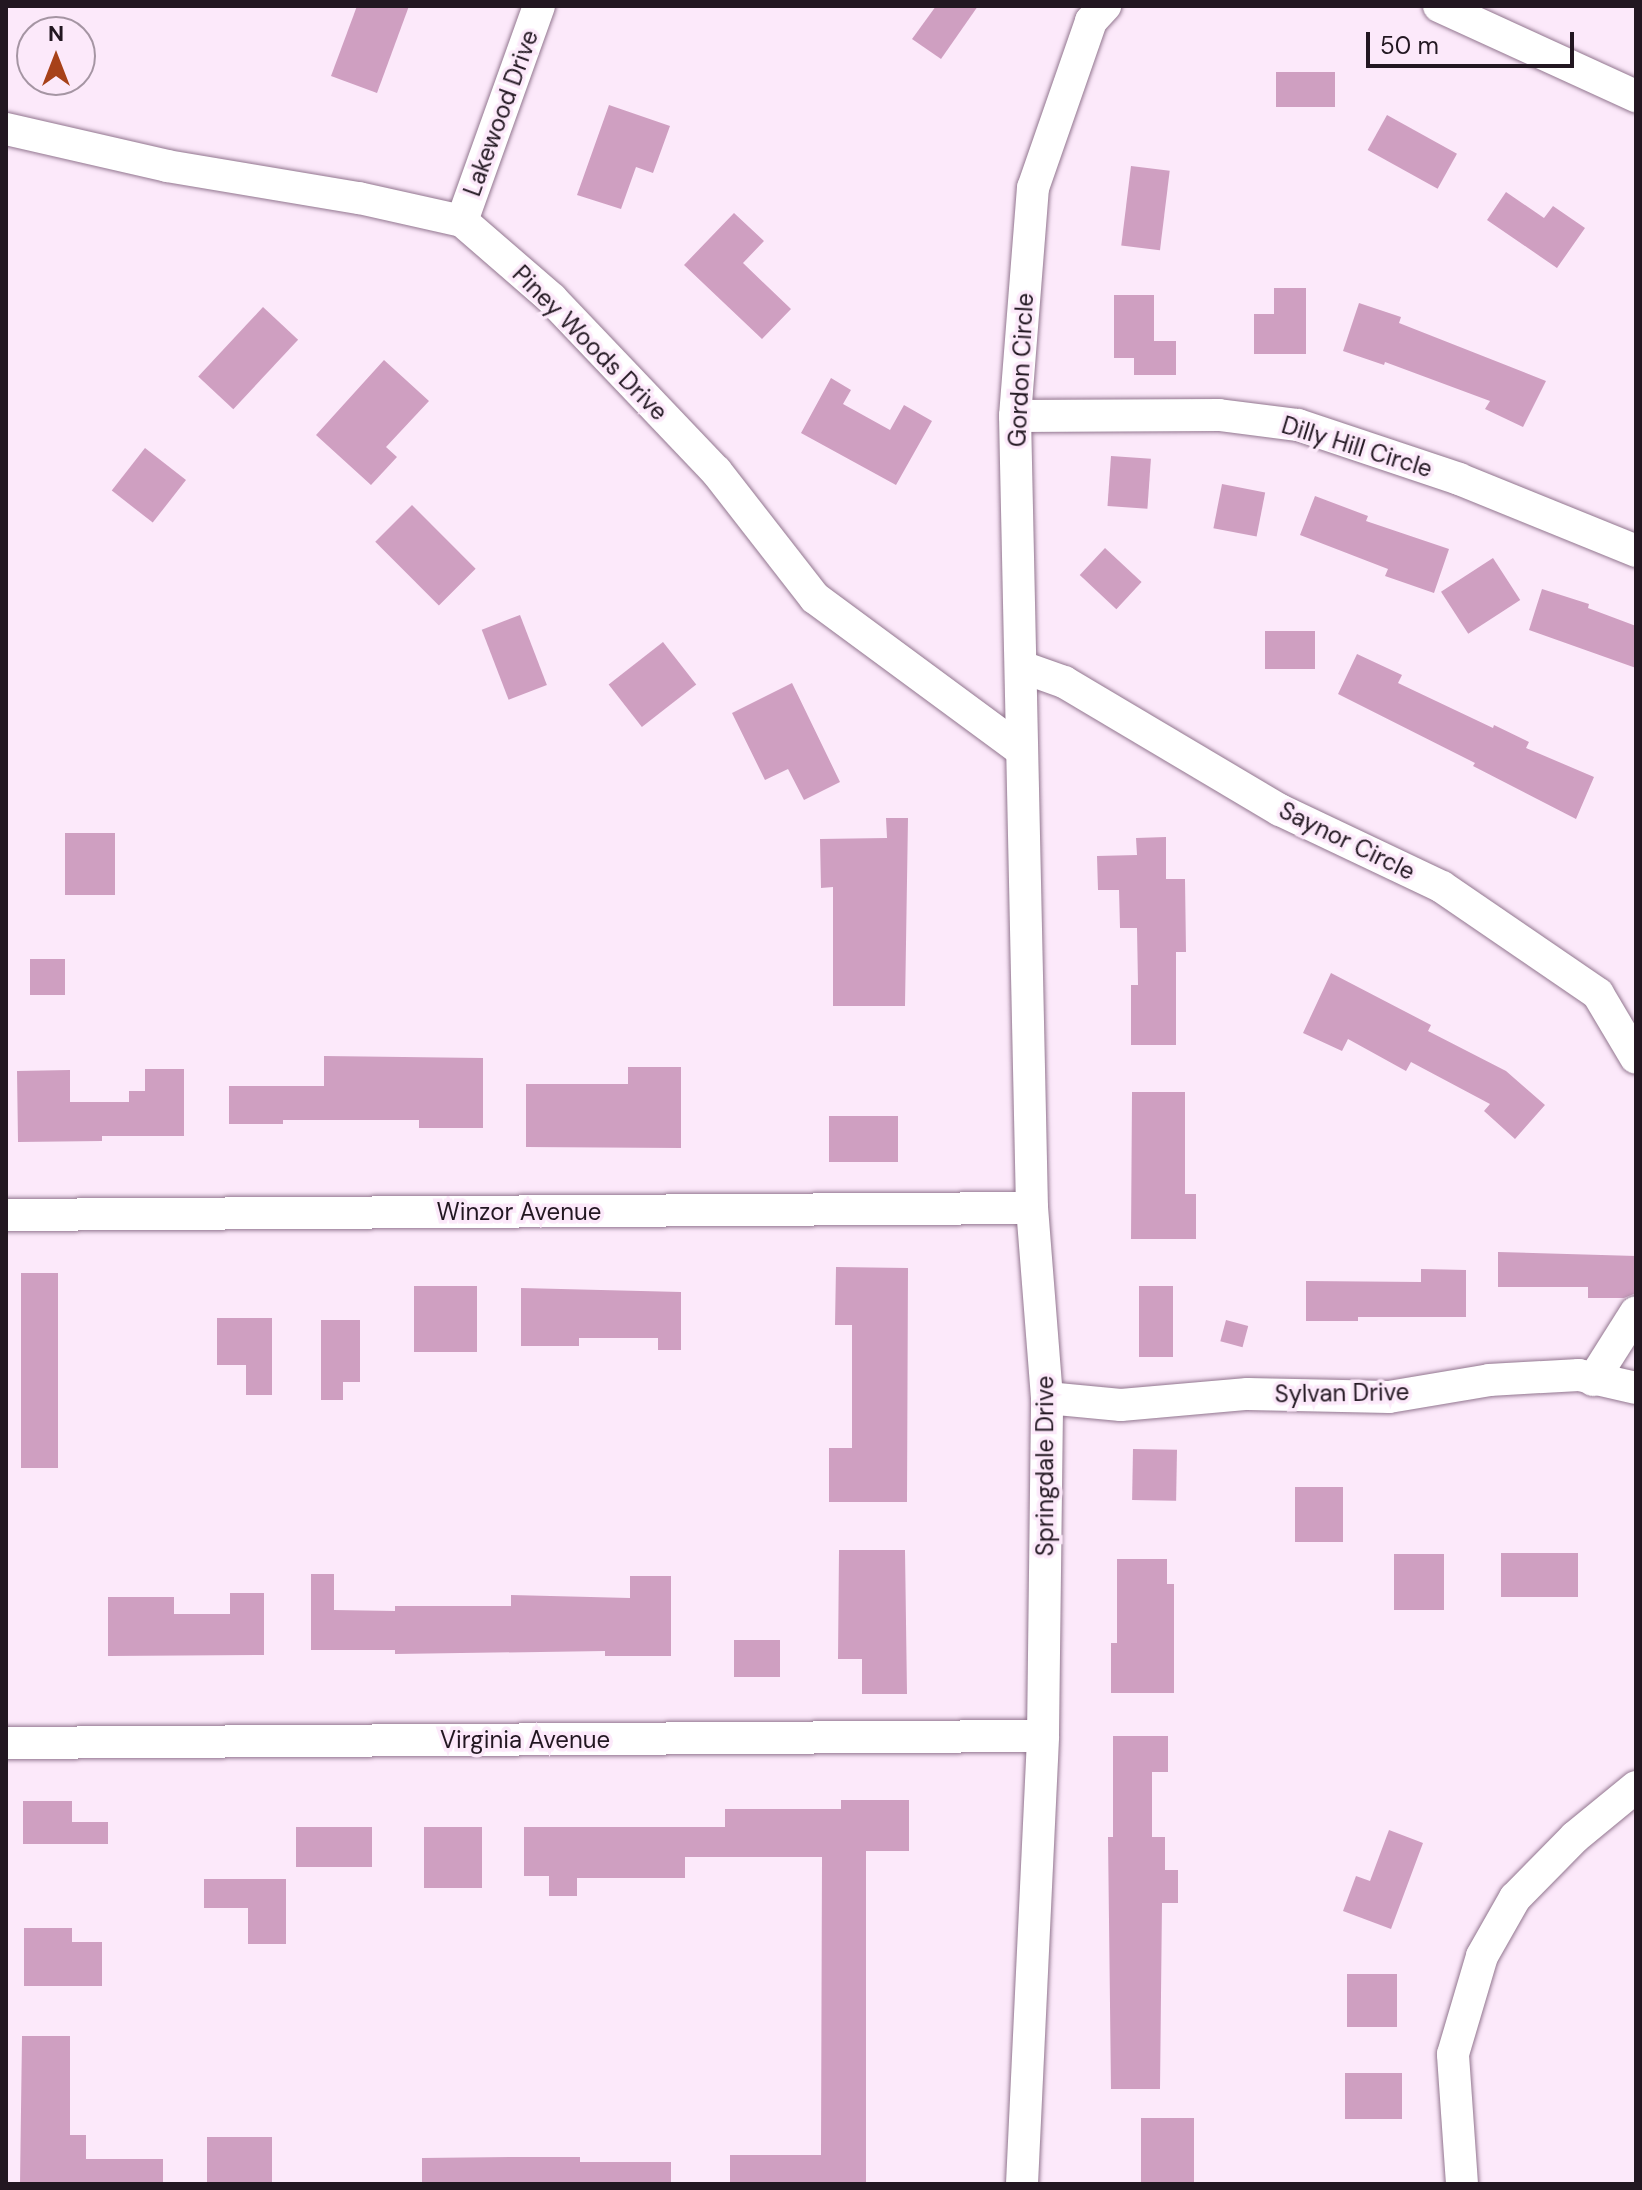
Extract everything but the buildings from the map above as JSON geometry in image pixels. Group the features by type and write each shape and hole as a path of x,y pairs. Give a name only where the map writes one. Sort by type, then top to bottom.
{"street":[{"name":"Lakewood Drive","path":"462,221 539,6"},
{"name":"Gordon Circle","path":"1020,749 1022,667 1015,416 1033,188 1091,21 1105,6"},
{"path":"1439,6 1636,96"},
{"name":"Piney Woods Drive","path":"6,129 167,166 359,198 462,221 552,299 716,471 815,598 1020,749"},
{"name":"Dilly Hill Circle","path":"1015,416 1219,415 1298,425 1459,479 1636,551"},
{"name":"Saynor Circle","path":"1022,667 1064,682 1280,810 1442,887 1598,994 1636,1058"},
{"name":"Springdale Drive","path":"1020,749 1032,1208 1047,1398 1043,1736 1022,2184"},
{"name":"Winzor Avenue","path":"6,1215 1032,1208"},
{"path":"1593,1380 1636,1312"},
{"name":"Sylvan Drive","path":"1047,1398 1121,1405 1248,1394 1389,1397 1489,1380 1579,1375 1636,1388"},
{"name":"Virginia Avenue","path":"6,1743 1043,1736"},
{"path":"1462,2184 1453,2054 1482,1956 1515,1898 1575,1837 1636,1788"}]}
